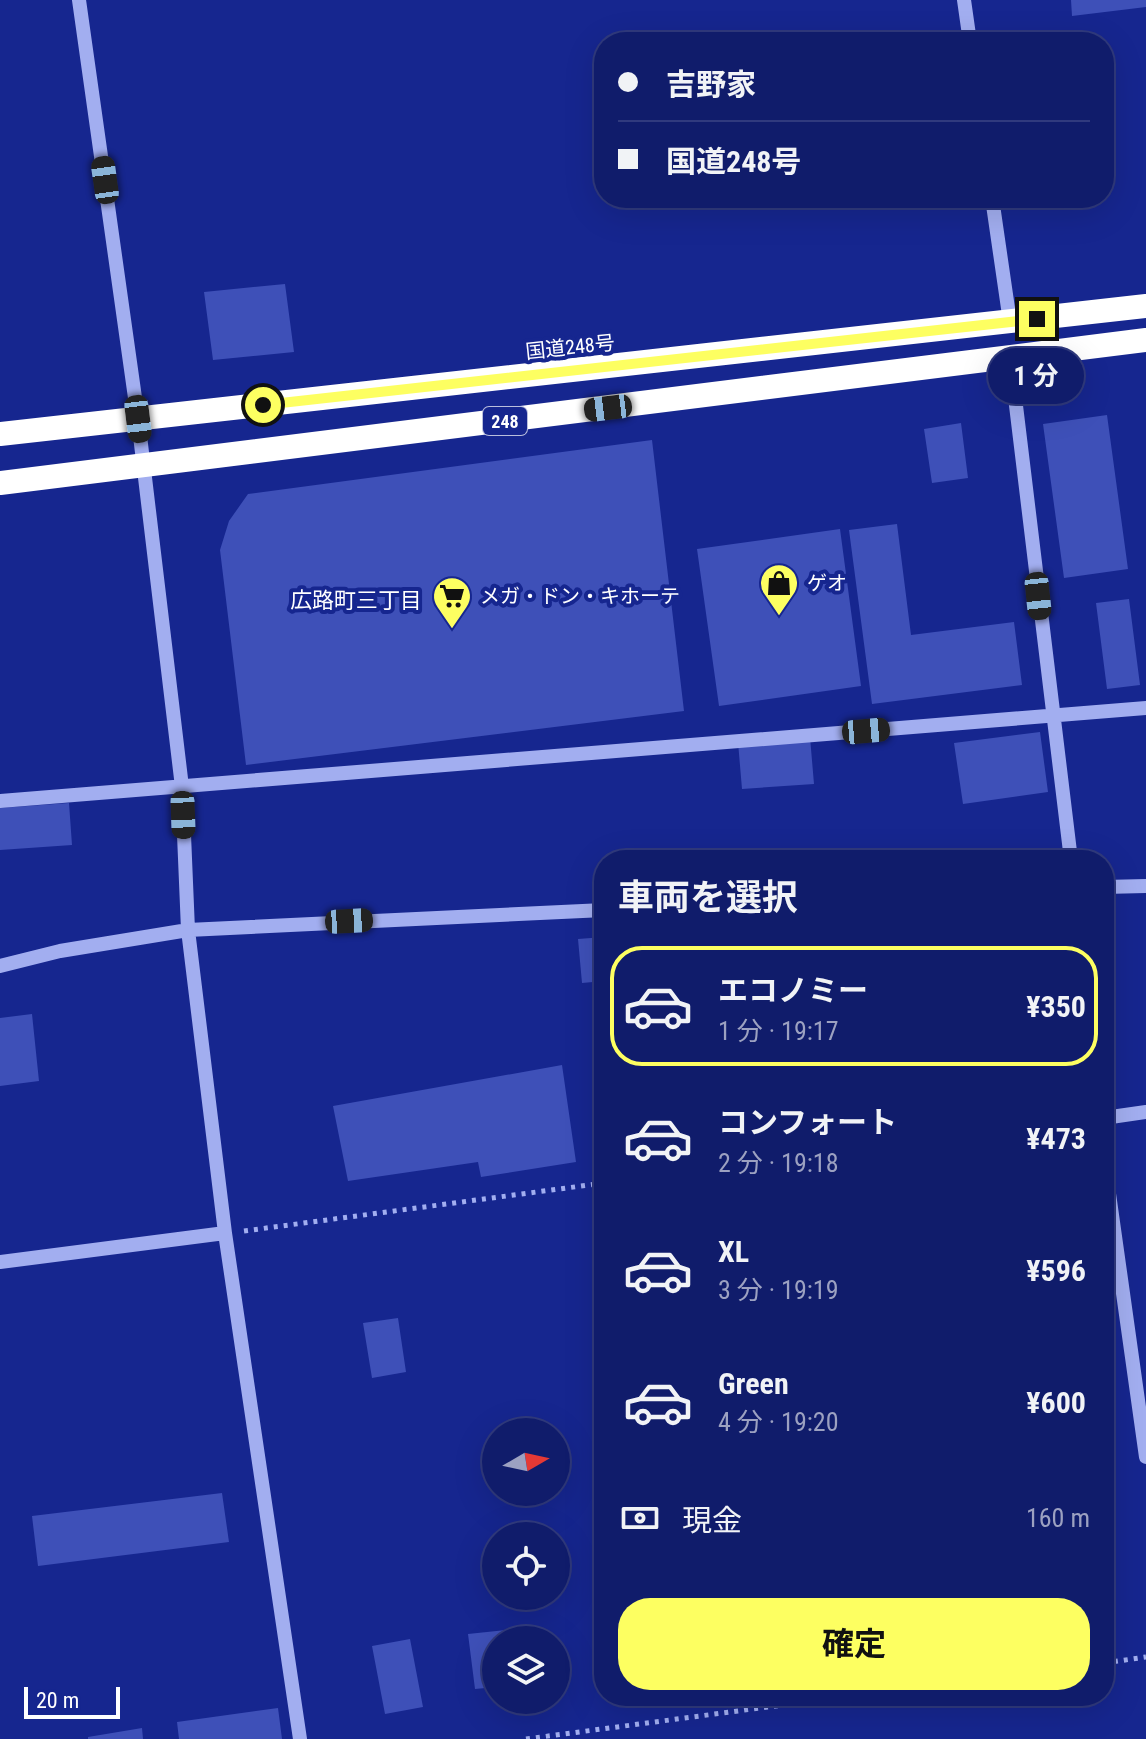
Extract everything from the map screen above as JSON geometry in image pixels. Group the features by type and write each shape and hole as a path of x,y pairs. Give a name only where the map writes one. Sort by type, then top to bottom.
{"highway":[{"name":"国道248号","path":"0,434 1146,306"},
{"name":"248","path":"0,483 1146,340"}],"street":[{"path":"79,0 138,419 182,787 188,930 225,1233 300,1739"},
{"path":"964,0 969,32"},
{"path":"993,208 1010,322"},
{"path":"1010,356 1070,850"},
{"path":"0,801 1146,708"},
{"path":"1114,887 1146,886"},
{"path":"0,966 60,951 188,930 594,910"},
{"path":"1114,1117 1146,1112"},
{"path":"1114,1229 1146,1457"},
{"path":"0,1262 225,1233"}],"path":[{"path":"225,1233 594,1184"},
{"path":"1114,1662 1146,1657"},
{"path":"526,1739 775,1706"}],"building":[{"path":"1071,0 1146,0 1146,7 1072,16"},
{"path":"285,284 294,352 213,360 204,292"},
{"path":"1107,415 1128,569 1064,578 1043,424"},
{"path":"961,423 968,478 932,483 924,429"},
{"name":"メガ・ドン・キホーテ","path":"652,440 684,711 246,765 220,550 229,521 248,494"},
{"path":"897,524 911,635 1014,622 1022,685 872,704 849,530"},
{"name":"ゲオ","path":"840,529 861,686 719,706 697,549"},
{"path":"1129,599 1140,685 1107,689 1096,603"},
{"path":"1040,732 1048,792 963,804 954,743"},
{"path":"810,737 814,784 742,789 738,742"},
{"path":"69,803 72,845 0,850 0,808"},
{"path":"594,938 594,982 582,983 578,939"},
{"path":"32,1014 39,1081 0,1086 0,1018"},
{"path":"562,1065 576,1162 481,1177 478,1162 348,1181 333,1106"},
{"path":"398,1318 406,1372 372,1378 363,1323"},
{"path":"222,1493 229,1542 38,1566 32,1516"},
{"path":"482,1633 482,1688 475,1689 468,1634"},
{"path":"410,1639 423,1707 385,1714 372,1646"},
{"path":"278,1708 282,1739 179,1739 177,1722"},
{"path":"142,1728 143,1739 88,1739 88,1737"}],"place":[{"name":"ゲオ","path":"779,617"},
{"name":"メガ・ドン・キホーテ","path":"452,630"}],"district":[{"name":"広路町三丁目","path":"356,600"}],"route":[{"path":"263,405 1037,319"}]}
